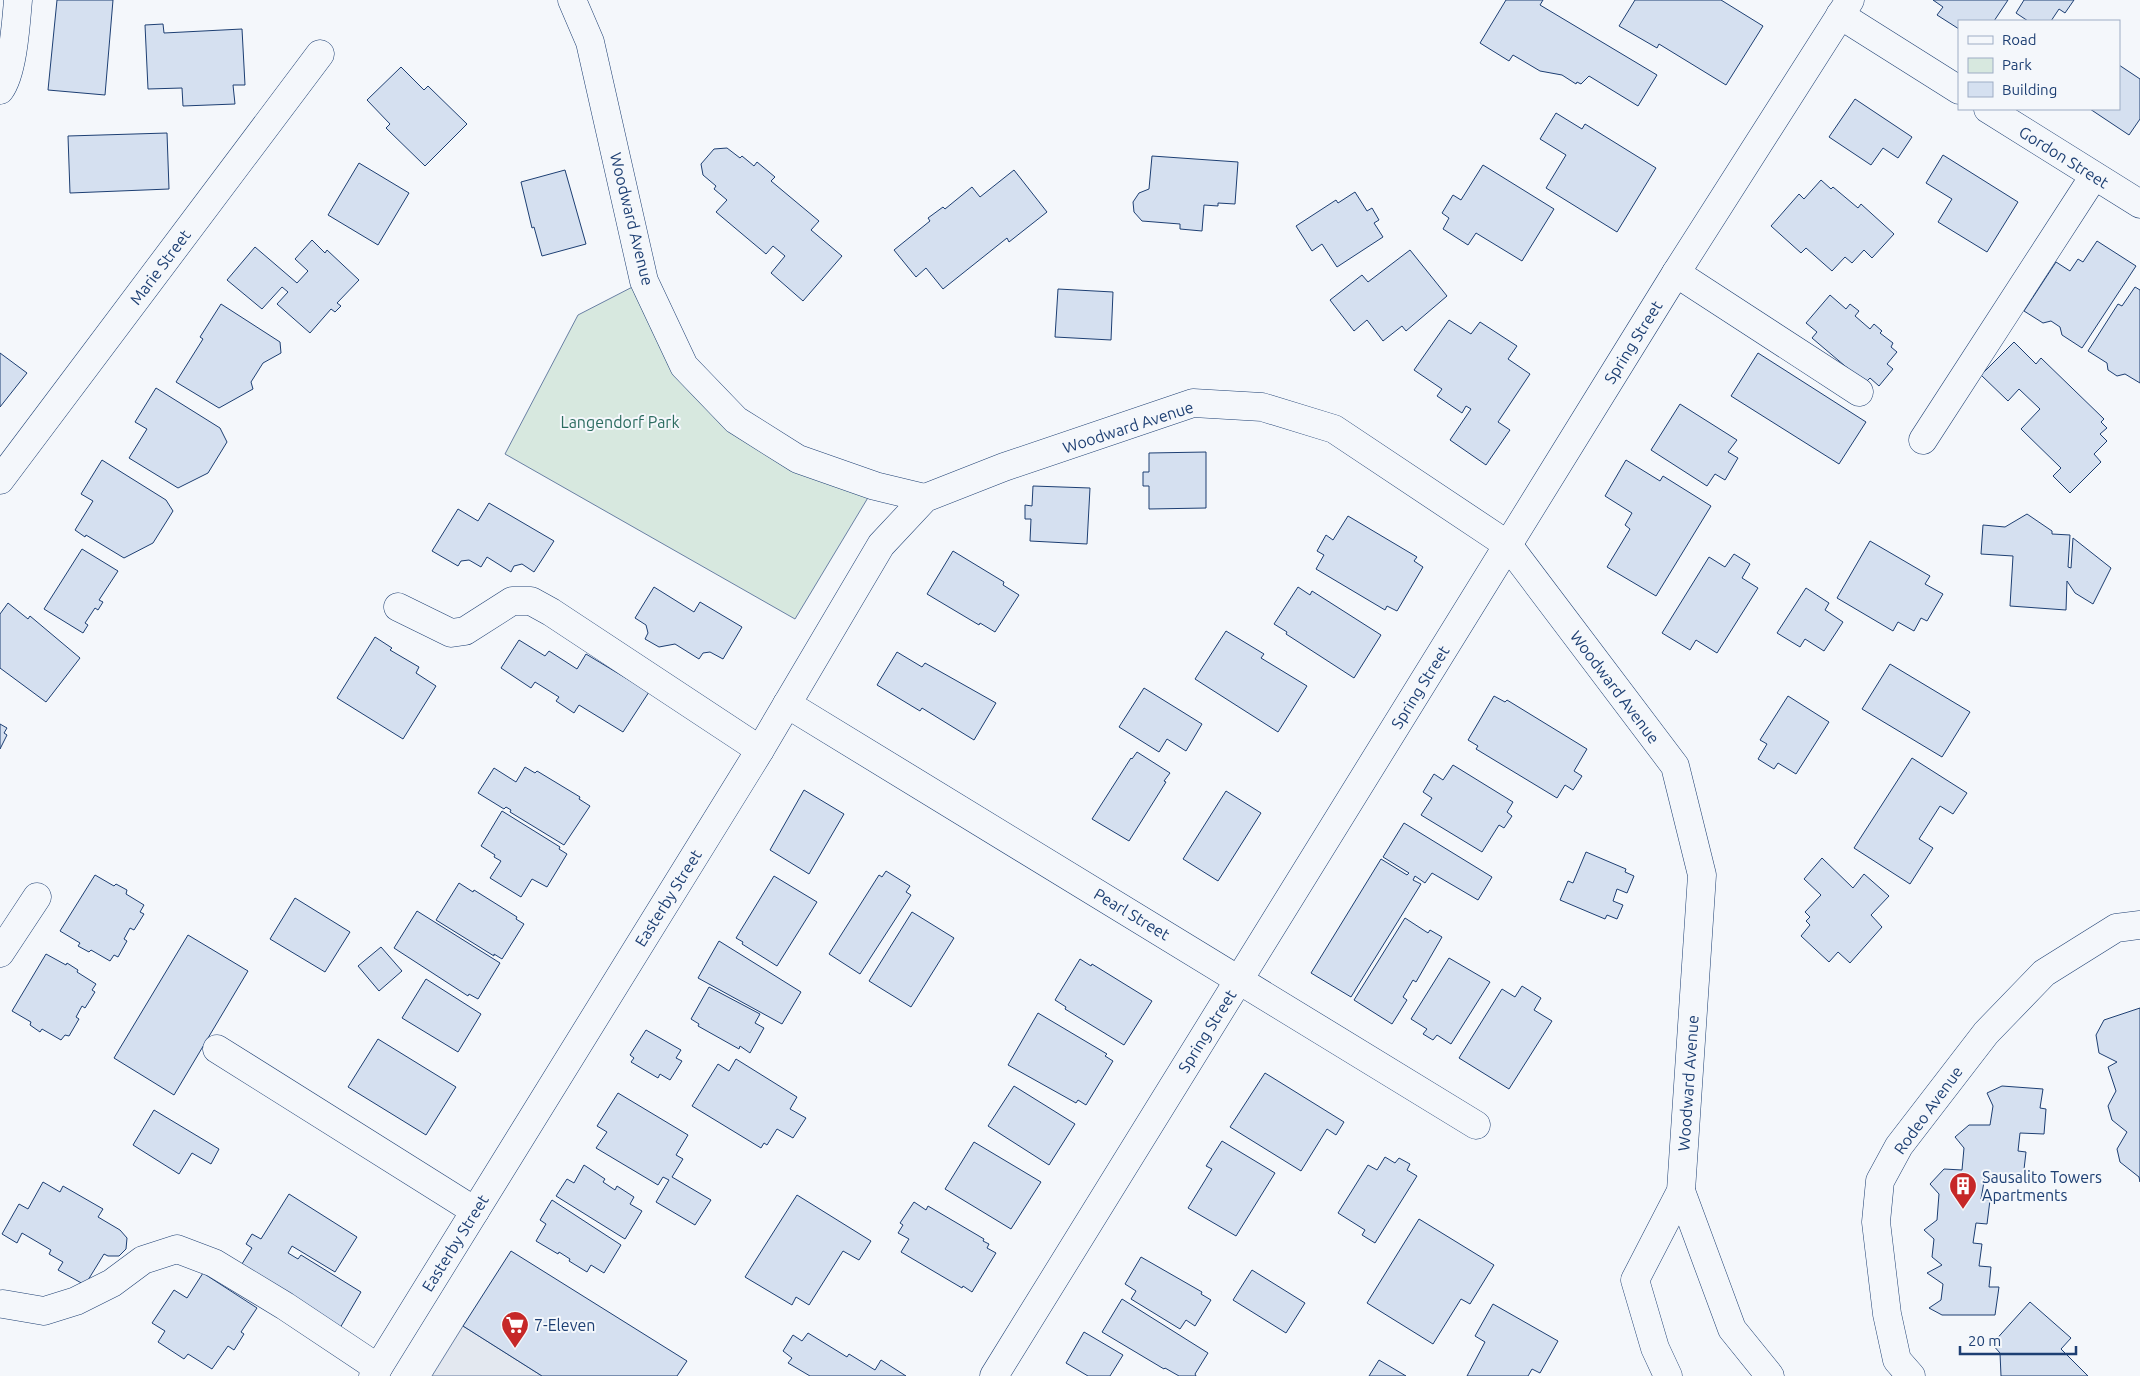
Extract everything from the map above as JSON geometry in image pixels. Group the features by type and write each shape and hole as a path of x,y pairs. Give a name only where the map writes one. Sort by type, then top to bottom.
{"street":[{"path":"0,90 6,83 16,28 18,0"},
{"name":"Woodward Avenue","path":"572,0 590,42 644,280 684,366 736,420 798,459 875,486 925,498"},
{"path":"1845,8 1958,89"},
{"name":"Spring Street","path":"994,1376 1676,273 1845,8"},
{"name":"Marie Street","path":"0,480 320,54"},
{"name":"Gordon Street","path":"1990,110 2140,204"},
{"path":"1923,440 2094,176"},
{"path":"1676,273 1859,392"},
{"name":"Woodward Avenue","path":"1004,467 1193,403 1262,407 1334,429 1508,545 1675,766 1702,875 1681,1191 1635,1280 1655,1348 1668,1376"},
{"name":"Easterby Street","path":"376,1372 760,750 881,545 925,498 1004,467"},
{"path":"398,607 451,633 465,631 512,601 531,601 551,612 760,750"},
{"name":"Pearl Street","path":"787,704 1476,1125"},
{"path":"0,953 37,897"},
{"name":"Rodeo Avenue","path":"1911,1376 1897,1360 1888,1314 1876,1222 1880,1181 1899,1146 1986,1033 2044,973 2116,928 2140,925"},
{"path":"217,1048 475,1211"},
{"path":"1681,1191 1732,1329 1770,1376"},
{"path":"3,1304 44,1311 68,1303 112,1283 143,1260 177,1249 214,1263 285,1306 376,1372"}],"green space":[{"name":"Langendorf Park","path":"644,281 684,366 736,420 875,486 795,619 505,454 578,315"}],"shaded area":[{"path":"463,1326 542,1376 432,1376"}],"building":[{"path":"57,0 113,0 105,95 48,90"},
{"path":"1506,0 1543,0 1540,5 1657,75 1638,106 1589,76 1581,84 1577,82 1576,84 1562,75 1540,71 1513,55 1509,61 1480,43"},
{"path":"1635,0 1721,0 1763,26 1726,85 1659,44 1657,48 1619,26"},
{"path":"1933,0 2008,0 1995,20 1958,20 1958,28 1937,15 1943,7"},
{"path":"2024,0 2074,0 2065,13 2059,9 2052,20 2026,20 2016,13"},
{"path":"163,24 164,33 242,29 245,85 233,85 235,104 183,106 182,88 148,89 145,25"},
{"path":"2120,66 2140,79 2140,119 2129,135 2092,110 2120,110"},
{"path":"401,67 424,90 428,86 467,124 425,166 386,128 390,124 367,100"},
{"path":"1855,99 1912,137 1898,158 1883,148 1871,165 1829,137"},
{"path":"1556,113 1582,129 1585,124 1656,168 1617,232 1546,188 1566,155 1540,139"},
{"path":"167,133 169,189 70,193 68,136"},
{"path":"727,148 740,158 742,156 754,166 757,162 775,177 771,181 819,221 811,230 842,256 803,301 771,273 785,256 773,246 766,254 716,212 727,200 714,189 716,186 703,175 701,164 714,149"},
{"path":"1943,155 2018,202 1987,252 1938,222 1952,199 1926,183"},
{"path":"1152,156 1238,162 1235,204 1218,203 1218,206 1204,205 1202,231 1180,229 1180,224 1142,221 1134,212 1133,202 1139,193 1149,189"},
{"path":"359,163 409,193 378,245 328,215"},
{"path":"1483,165 1554,209 1522,261 1476,233 1468,245 1443,229 1449,218 1442,213 1453,195 1461,200"},
{"path":"565,170 586,244 542,256 534,227 532,228 521,182"},
{"path":"1014,170 1047,212 1009,242 1007,238 943,289 926,268 916,277 894,250 930,221 928,218 943,207 945,209 972,187 980,197"},
{"path":"1821,180 1831,189 1833,187 1858,208 1861,204 1894,234 1872,258 1864,250 1852,263 1845,257 1832,271 1806,248 1801,253 1771,226 1799,194 1804,199"},
{"path":"1355,192 1367,211 1372,208 1379,220 1374,223 1383,237 1337,267 1322,244 1312,251 1296,226 1336,200 1338,203"},
{"path":"312,240 325,253 327,250 359,280 337,303 341,306 335,312 331,309 310,333 277,304 288,292 282,287 262,309 227,280 255,247 297,283 308,271 295,259"},
{"path":"2097,241 2136,266 2082,348 2062,335 2060,327 2051,321 2043,323 2024,311 2056,262 2070,271 2078,259 2083,262"},
{"path":"1410,250 1447,296 1406,331 1402,326 1383,341 1367,320 1354,331 1330,300 1362,275 1368,282"},
{"path":"2135,287 2140,290 2140,383 2125,374 2117,376 2108,370 2107,363 2088,351 2118,304 2122,306"},
{"path":"1058,289 1113,292 1111,340 1055,337"},
{"path":"1830,295 1846,309 1850,304 1859,311 1855,316 1870,329 1874,324 1882,331 1880,333 1893,343 1891,347 1897,352 1887,364 1893,369 1879,386 1870,378 1865,383 1812,338 1817,332 1806,323"},
{"path":"221,304 280,342 281,353 263,363 251,382 253,389 219,408 176,382 203,339 200,337"},
{"path":"1449,320 1471,334 1480,322 1517,346 1508,359 1530,374 1498,422 1510,430 1486,465 1450,440 1471,409 1466,406 1462,413 1437,396 1442,389 1414,370"},
{"path":"2014,342 2036,364 2041,358 2104,419 2101,422 2107,428 2100,434 2107,441 2094,454 2101,462 2070,493 2053,476 2061,468 2021,429 2040,409 2019,389 2008,401 1981,375"},
{"path":"0,353 27,373 0,407"},
{"path":"1758,353 1866,422 1839,464 1731,396"},
{"path":"156,388 220,428 227,442 208,473 178,488 129,458 147,429 135,422"},
{"path":"1680,404 1737,440 1728,452 1738,458 1725,480 1715,474 1707,486 1651,450"},
{"path":"1206,452 1206,508 1149,509 1149,486 1143,486 1143,472 1149,472 1149,453"},
{"path":"102,460 166,500 173,511 153,543 124,558 75,530 93,501 81,494"},
{"path":"1626,460 1660,481 1663,476 1711,506 1656,596 1607,567 1630,529 1625,525 1632,513 1605,496"},
{"path":"1033,486 1090,488 1087,544 1030,541 1031,519 1025,519 1025,505 1032,506"},
{"path":"489,503 554,541 534,572 522,564 514,566 511,572 487,557 481,567 469,560 461,561 458,566 432,551 458,509 478,521"},
{"path":"2027,514 2052,531 2052,534 2070,535 2068,567 2071,568 2073,538 2111,568 2093,604 2075,593 2067,581 2066,610 2010,606 2013,556 1981,554 1983,525 2005,527"},
{"path":"1348,516 1417,557 1414,561 1423,567 1397,611 1387,606 1385,610 1316,569 1324,555 1317,551 1326,535 1333,540"},
{"path":"1870,541 1930,576 1925,584 1943,594 1927,621 1921,618 1914,631 1898,622 1893,631 1837,598"},
{"path":"82,549 118,571 99,600 103,602 98,610 95,608 85,623 88,625 83,633 44,609"},
{"path":"953,551 1004,582 1003,585 1019,595 995,632 980,623 979,625 927,594"},
{"path":"1734,554 1750,564 1742,578 1758,588 1717,653 1696,640 1690,650 1662,633 1709,557 1725,567"},
{"path":"654,587 694,612 700,602 742,627 723,659 710,652 703,653 699,659 675,644 659,647 645,639 648,633 646,625 635,618"},
{"path":"1298,587 1310,595 1312,591 1381,635 1354,678 1286,634 1287,632 1274,624"},
{"path":"1806,588 1829,603 1825,610 1843,622 1824,651 1805,639 1800,647 1777,633"},
{"path":"8,603 28,619 30,616 80,658 46,702 0,668 0,614"},
{"path":"1226,631 1264,654 1261,658 1307,686 1278,732 1195,679"},
{"path":"375,637 392,648 390,650 419,667 416,673 436,686 403,739 337,698"},
{"path":"519,640 545,656 549,651 577,669 586,654 649,692 623,732 579,705 574,713 556,701 559,697 535,682 531,688 501,668"},
{"path":"897,652 922,667 925,663 996,703 974,740 922,708 920,711 877,685"},
{"path":"1890,664 1970,712 1942,757 1862,709"},
{"path":"1144,688 1202,724 1186,751 1167,739 1159,752 1119,727"},
{"path":"1494,696 1505,702 1507,700 1587,749 1574,771 1582,776 1573,790 1565,785 1557,798 1476,749 1478,746 1468,740"},
{"path":"1788,696 1829,722 1796,774 1778,763 1774,769 1758,759 1767,744 1760,740"},
{"path":"0,724 7,728 4,733 7,735 0,749"},
{"path":"1137,752 1170,773 1129,841 1092,819 1131,758"},
{"path":"1912,758 1967,793 1953,814 1940,806 1919,839 1933,848 1910,884 1854,848"},
{"path":"1453,765 1513,802 1507,812 1512,816 1504,828 1499,825 1482,852 1421,815 1432,798 1423,792 1434,774 1443,780"},
{"path":"525,767 535,773 537,771 580,797 579,799 590,806 564,845 510,812 511,810 506,807 504,809 478,793 494,768 516,782"},
{"path":"804,790 844,814 809,874 770,850"},
{"path":"1226,791 1261,813 1218,881 1183,859"},
{"path":"502,811 560,847 559,849 567,854 547,887 532,879 521,897 490,878 501,861 481,846"},
{"path":"1404,823 1492,877 1478,900 1432,873 1425,883 1415,876 1413,880 1421,884 1351,997 1311,973 1381,859 1407,875 1409,873 1383,857"},
{"path":"1586,852 1626,869 1625,872 1634,876 1627,893 1617,889 1613,901 1623,905 1617,919 1607,915 1605,919 1560,900 1568,881 1573,883"},
{"path":"1822,858 1853,888 1864,874 1889,896 1871,915 1882,927 1850,963 1838,952 1829,962 1801,936 1810,925 1806,921 1810,917 1805,912 1821,895 1804,879"},
{"path":"886,871 910,886 906,892 911,895 860,974 829,954 879,875 882,877"},
{"path":"95,875 114,886 116,884 127,890 126,894 144,905 140,912 144,914 134,930 130,928 124,939 127,941 118,957 114,955 110,961 91,950 89,952 78,946 80,943 60,931"},
{"path":"774,876 817,902 777,966 742,944 743,942 736,938"},
{"path":"459,883 473,892 474,890 517,917 516,919 524,924 502,959 436,920"},
{"path":"295,898 350,932 325,972 270,939"},
{"path":"417,911 500,963 478,999 469,994 468,996 394,948"},
{"path":"912,912 954,938 911,1007 869,981"},
{"path":"1405,918 1428,933 1430,930 1442,937 1416,982 1413,980 1403,997 1407,1000 1392,1024 1354,1000"},
{"path":"188,935 248,971 174,1095 114,1058"},
{"path":"719,941 801,992 782,1024 698,978"},
{"path":"381,947 402,971 379,991 358,966"},
{"path":"46,954 66,965 67,963 96,984 92,990 95,992 85,1008 82,1006 76,1017 79,1019 69,1036 65,1035 61,1040 42,1029 40,1032 30,1025 31,1022 12,1011"},
{"path":"1449,958 1490,982 1451,1044 1437,1035 1433,1040 1423,1034 1427,1029 1411,1019"},
{"path":"1080,959 1091,966 1092,964 1152,1001 1124,1045 1065,1009 1066,1007 1055,1000"},
{"path":"426,979 481,1014 458,1052 402,1018"},
{"path":"1522,986 1541,998 1534,1010 1552,1021 1509,1089 1459,1058 1502,989 1515,997"},
{"path":"709,987 760,1014 755,1023 764,1028 750,1053 740,1046 739,1049 698,1026 699,1024 691,1019"},
{"name":"Sausalito Towers Apartments","path":"2140,1008 2140,1182 2139,1177 2120,1162 2117,1149 2127,1132 2112,1120 2108,1106 2116,1091 2108,1067 2117,1062 2099,1053 2096,1035 2104,1020"},
{"path":"1038,1013 1107,1054 1105,1056 1113,1061 1086,1105 1078,1100 1076,1103 1008,1065"},
{"path":"646,1030 681,1050 676,1058 682,1061 670,1080 660,1074 658,1078 631,1062 634,1058 630,1055"},
{"path":"378,1039 456,1087 426,1135 348,1087"},
{"path":"736,1059 797,1097 790,1109 806,1118 793,1138 777,1129 767,1145 764,1143 761,1148 692,1106 718,1064 729,1071"},
{"path":"1265,1073 1344,1122 1336,1135 1327,1129 1301,1171 1230,1127"},
{"path":"1014,1086 1075,1124 1049,1165 988,1126"},
{"name":"Sausalito Towers Apartments","path":"2002,1086 2043,1089 2040,1108 2046,1109 2044,1134 2020,1133 2018,1151 2026,1152 2023,1178 1985,1176 1981,1199 1990,1200 1987,1224 1976,1223 1973,1243 1982,1244 1979,1266 1991,1267 1989,1287 1999,1287 1995,1315 1942,1315 1929,1308 1941,1300 1943,1284 1927,1273 1942,1265 1932,1257 1934,1239 1924,1230 1937,1220 1939,1194 1930,1184 1944,1169 1962,1170 1964,1148 1955,1137 1969,1125 1990,1125 1993,1106 1987,1093"},
{"path":"618,1093 688,1135 676,1155 683,1159 672,1177 711,1200 695,1225 656,1202 669,1180 663,1177 658,1185 596,1148 607,1132 597,1126"},
{"path":"154,1110 219,1149 211,1164 192,1153 179,1174 133,1145"},
{"path":"1222,1141 1275,1173 1236,1236 1188,1208 1212,1169 1206,1166"},
{"path":"974,1142 1041,1182 1011,1229 945,1189"},
{"path":"1385,1157 1395,1163 1399,1158 1410,1164 1407,1170 1417,1176 1375,1243 1362,1235 1365,1230 1338,1213 1368,1165 1377,1170"},
{"path":"584,1165 605,1179 603,1182 615,1190 617,1186 634,1197 630,1204 642,1211 625,1239 556,1196 567,1179 574,1183"},
{"path":"43,1182 60,1192 63,1186 103,1209 98,1217 120,1230 127,1238 126,1249 119,1256 104,1254 85,1285 58,1270 63,1262 49,1254 51,1250 22,1233 17,1243 2,1234 19,1204 28,1209"},
{"path":"289,1194 357,1237 335,1272 292,1246 288,1253 298,1259 301,1255 361,1292 340,1328 240,1267 252,1248 246,1244 252,1234 261,1239"},
{"path":"797,1195 871,1241 859,1260 843,1251 809,1305 796,1297 792,1305 745,1277"},
{"path":"552,1200 621,1245 604,1273 591,1265 587,1272 569,1261 570,1259 559,1252 558,1254 536,1241 546,1224 540,1220"},
{"path":"914,1202 926,1210 928,1206 984,1239 983,1241 989,1244 987,1248 996,1253 972,1292 901,1252 909,1239 898,1233 903,1225 900,1223"},
{"path":"1419,1219 1494,1265 1470,1304 1461,1299 1433,1344 1367,1303"},
{"path":"511,1251 687,1361 677,1376 542,1376 463,1326"},
{"path":"1141,1257 1202,1292 1201,1294 1211,1300 1195,1326 1186,1320 1180,1329 1131,1299 1136,1291 1125,1284"},
{"path":"1252,1270 1305,1303 1286,1333 1233,1300"},
{"path":"203,1273 257,1308 241,1332 244,1334 234,1350 228,1346 212,1369 188,1354 184,1359 158,1342 165,1331 152,1323 174,1290 187,1298"},
{"path":"1122,1299 1208,1353 1195,1374 1196,1376 1179,1376 1164,1369 1102,1332"},
{"path":"2030,1302 2071,1338 2061,1349 2088,1376 2001,1376 2000,1353 1992,1344"},
{"path":"1493,1304 1558,1341 1540,1373 1532,1369 1528,1376 1467,1376 1485,1342 1475,1336"},
{"path":"1084,1332 1123,1355 1110,1376 1088,1376 1066,1363"},
{"path":"808,1333 847,1357 849,1354 875,1370 881,1360 906,1376 810,1376 788,1363 792,1358 783,1351 793,1335 802,1341"},
{"path":"1379,1360 1406,1376 1369,1376"}],"place":[{"name":"Sausalito Towers Apartments","path":"1963,1210"},
{"name":"7-Eleven","path":"515,1349"}]}
